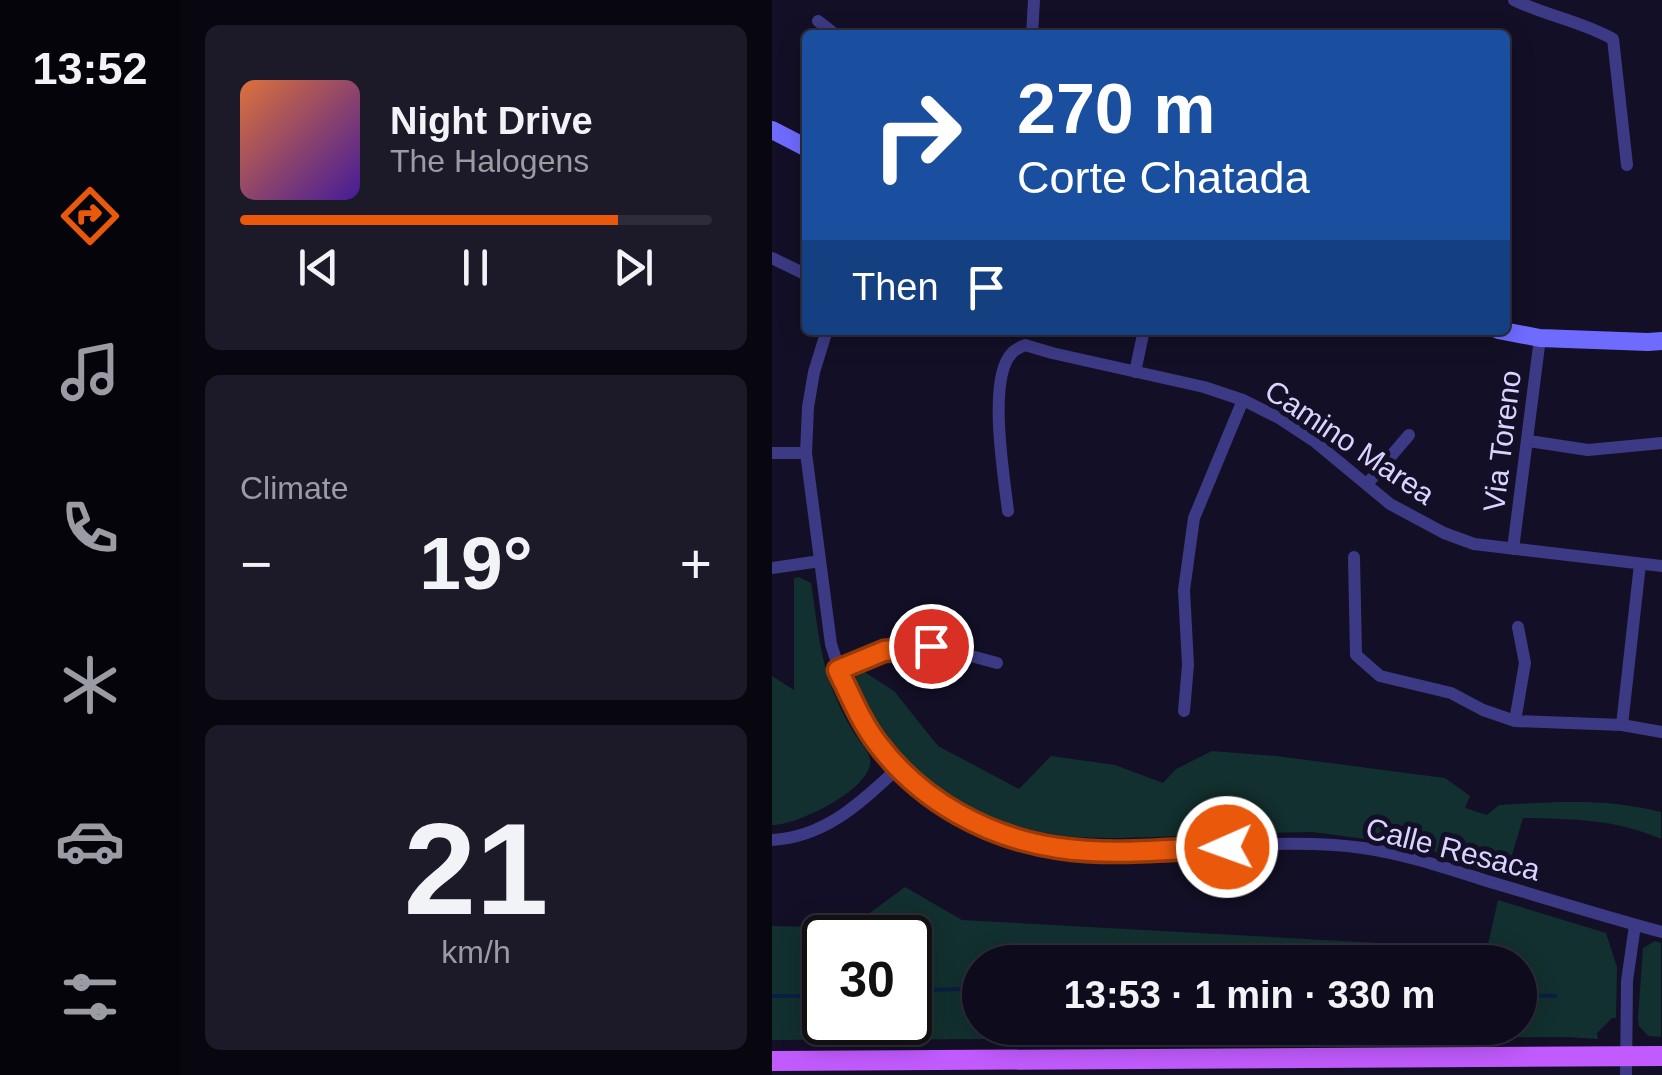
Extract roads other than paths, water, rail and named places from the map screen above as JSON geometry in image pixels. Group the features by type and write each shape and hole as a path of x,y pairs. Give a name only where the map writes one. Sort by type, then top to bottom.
{"main road":[{"path":"772,130 802,145"},
{"path":"1510,332 1540,338 1662,341"},
{"path":"772,1061 1003,1070 1626,1065 1662,1056"}],"street":[{"path":"1032,30 1034,0"},
{"path":"1514,0 1590,26 1613,39 1627,165"},
{"path":"818,20 830,30"},
{"path":"772,258 802,273"},
{"name":"Calle Resaca","path":"825,335 808,407 806,453 831,644 838,670 876,742 930,797 969,820 1021,840 1060,848 1361,848 1420,860 1635,924"},
{"path":"1136,372 1143,335"},
{"name":"Via Toreno","path":"1513,550 1540,338"},
{"name":"Camino Marea","path":"1008,511 998,415 1000,380 1013,351 1025,345 1204,386 1243,400 1314,441 1390,504 1444,534 1513,550 1662,566"},
{"path":"1184,711 1188,664 1184,590 1194,518 1243,400"},
{"path":"1367,484 1409,435"},
{"path":"1529,441 1588,450 1662,443"},
{"path":"772,453 806,453"},
{"path":"1354,557 1356,655 1380,676 1451,693 1516,721 1622,725 1662,732"},
{"path":"772,568 820,562"},
{"path":"1622,725 1640,564"},
{"path":"1516,721 1525,664 1518,627"},
{"path":"838,670 884,651 931,646 997,663"},
{"path":"772,840 832,823 898,768"},
{"path":"1626,1065 1627,980 1635,924 1662,932"}],"waterway":[{"path":"932,990 962,989"},
{"path":"1537,995 1555,996"},
{"path":"772,996 802,996"}]}
